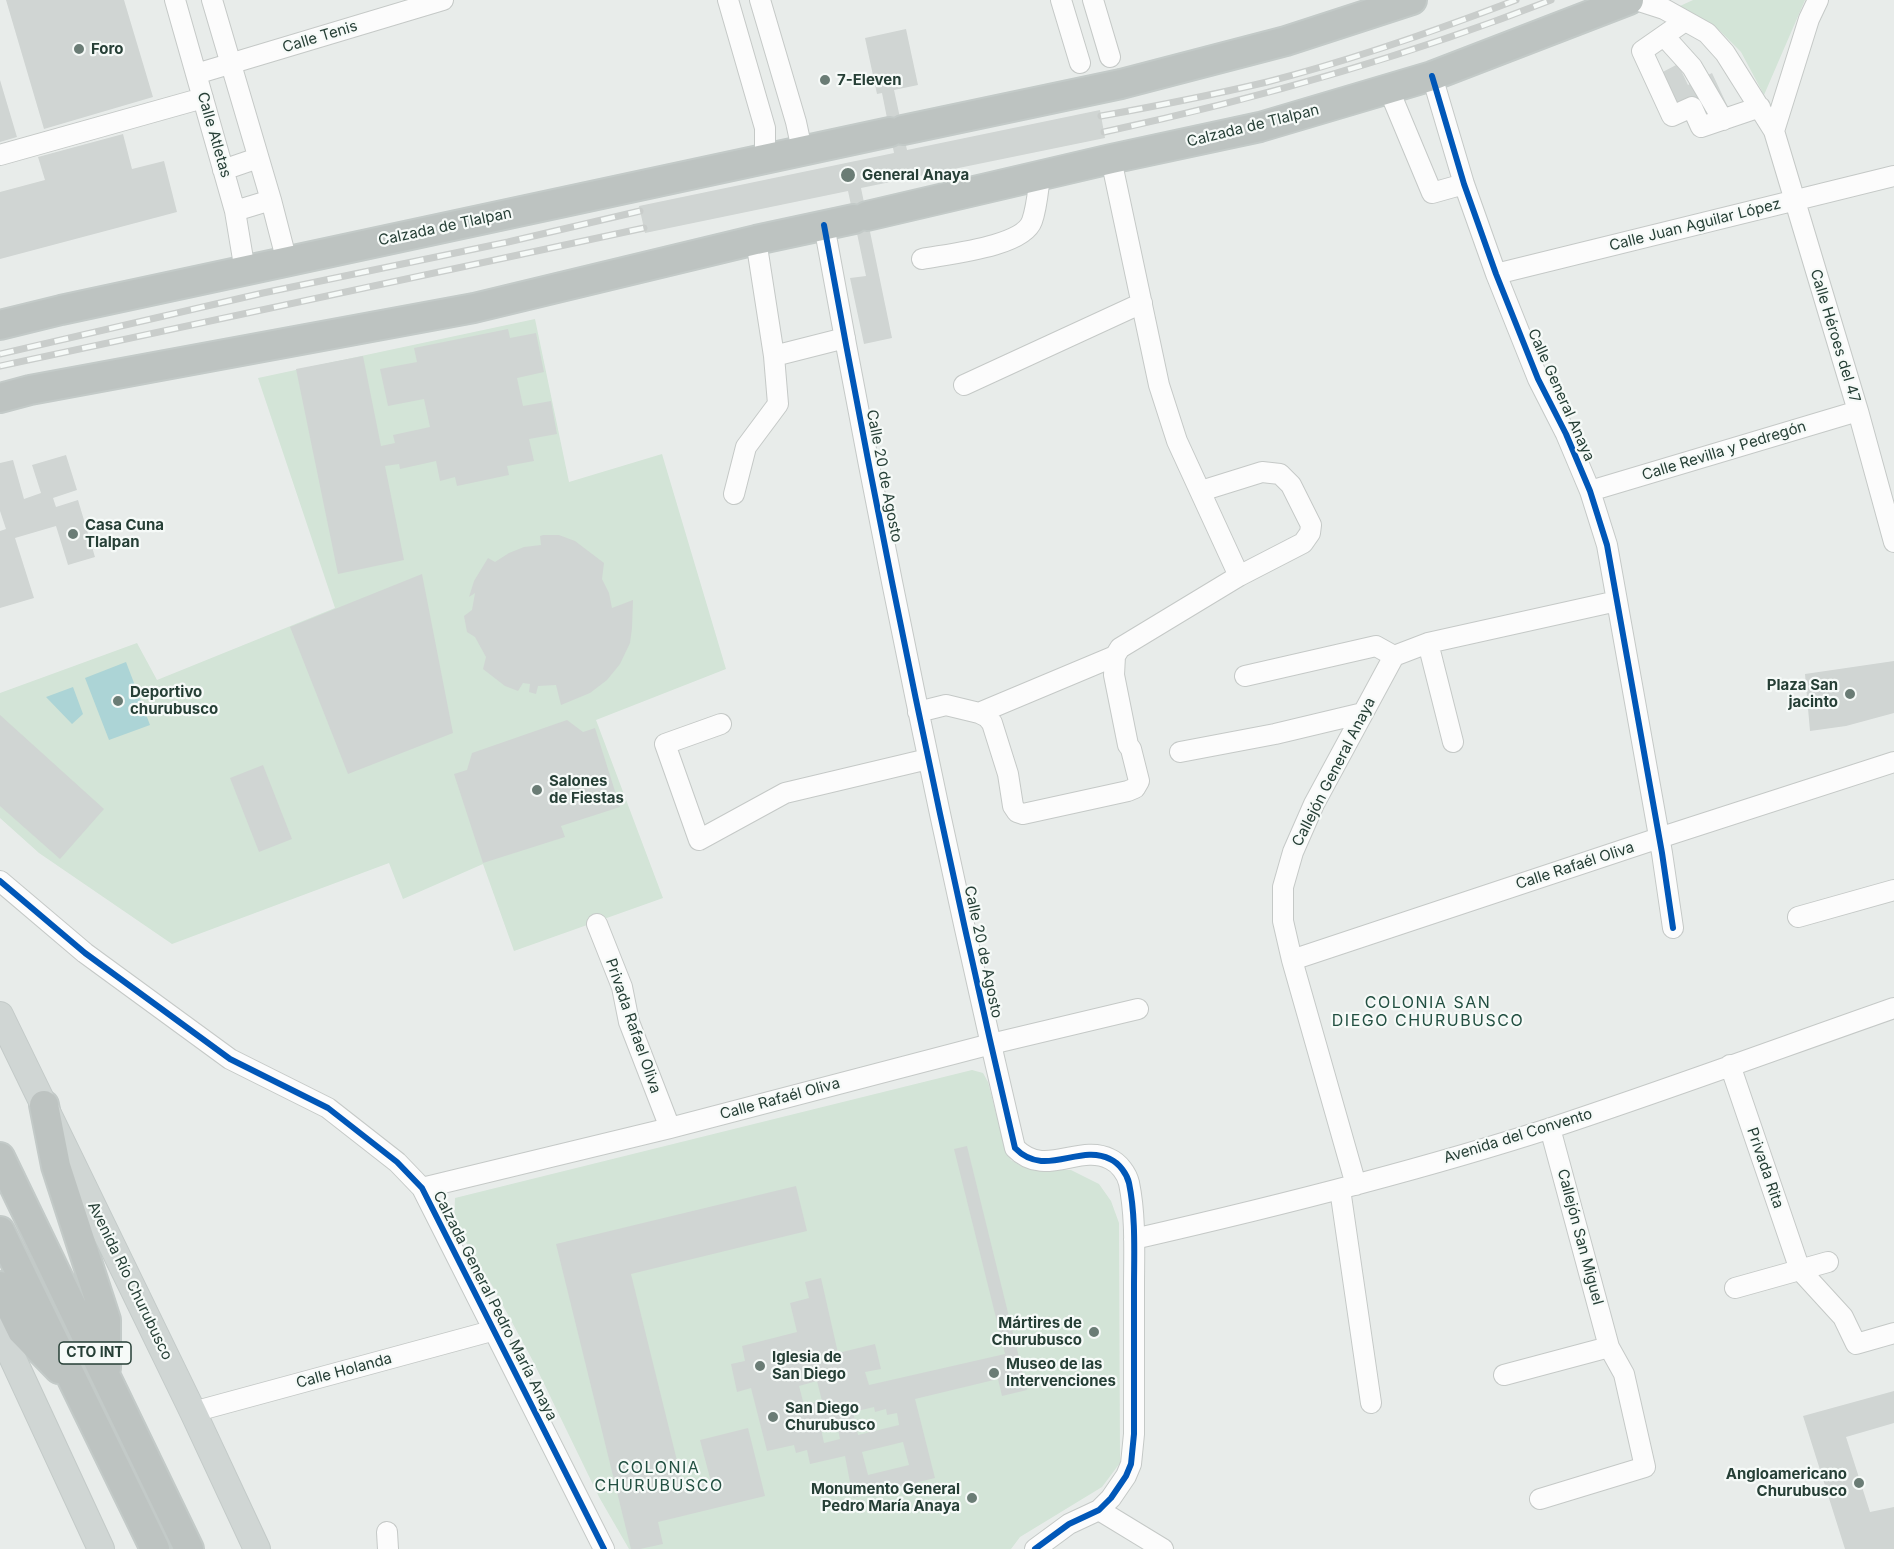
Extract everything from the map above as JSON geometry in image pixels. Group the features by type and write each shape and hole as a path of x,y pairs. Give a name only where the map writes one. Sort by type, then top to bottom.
{"highway":[{"name":"Calzada de Tlalpan","path":"0,325 802,150 1121,84 1286,41 1412,0"},
{"name":"Calzada de Tlalpan","path":"0,398 42,387 474,308 756,240 1260,127 1432,76 1629,0"},
{"path":"44,1105 56,1166 106,1320 106,1376"},
{"name":"CTO INT","path":"0,1157 189,1549"},
{"name":"CTO INT","path":"0,1231 155,1549"},
{"path":"0,1286 22,1331 77,1388"}],"main road":[{"name":"Avenida Río Churubusco","path":"0,1015 257,1549"},
{"path":"1,1337 101,1549"}],"street":[{"name":"Calle Atletas","path":"175,0 235,211 245,271"},
{"path":"212,0 287,262"},
{"name":"Calle Tenis","path":"196,74 443,0"},
{"path":"728,0 765,128 765,158"},
{"path":"760,0 802,150"},
{"path":"1061,0 1078,56 1108,48 1093,0"},
{"name":"Calle Héroes del 47","path":"1636,0 1664,9 1707,33 1723,51 1774,130 1858,411 1888,495 1894,542"},
{"path":"1774,130 1818,0"},
{"path":"1685,21 1642,51 1672,116 1692,107 1701,128 1760,107"},
{"path":"1664,36 1692,67 1723,120"},
{"path":"1692,67 1723,51"},
{"name":"Calle General Anaya","path":"1432,76 1464,184 1496,274 1538,379 1566,434 1590,491 1607,545 1673,928"},
{"path":"1389,90 1432,193 1464,184"},
{"path":"757,100 787,91"},
{"path":"0,155 203,98"},
{"path":"224,170 258,158"},
{"path":"1111,159 1159,385 1177,441 1239,576"},
{"path":"922,259 1007,243 1022,235 1032,223 1040,176"},
{"name":"Calle Juan Aguilar López","path":"1496,274 1894,176"},
{"path":"235,211 271,200"},
{"name":"Calle 20 de Agosto","path":"824,225 918,712 1015,1148 1022,1155 1036,1161 1095,1155 1113,1160 1120,1166 1129,1181 1134,1239 1134,1451 1126,1476 1111,1498 1099,1510 1069,1524 1035,1549"},
{"path":"734,494 746,447 778,404 774,356 756,240"},
{"path":"964,386 1142,303"},
{"path":"774,356 844,338"},
{"name":"Calle Revilla y Pedregón","path":"1590,491 1858,411"},
{"path":"918,712 946,705 987,717 992,723 1008,774 1011,799 1017,812 1023,814 1135,788 1139,781 1128,745 1114,675 1115,656 1120,648 1239,576 1303,543 1311,533 1311,525 1291,486 1280,474 1262,471 1201,491"},
{"path":"1245,676 1376,646 1394,656 1428,644 1617,602"},
{"path":"1428,644 1453,742"},
{"path":"979,713 1115,656"},
{"name":"Callejón General Anaya","path":"1371,1403 1348,1187 1283,921 1283,888 1293,852 1314,804 1394,656"},
{"path":"1180,752 1275,734 1363,713"},
{"path":"721,724 665,744 699,840 785,793 928,759"},
{"name":"Calle Rafaél Oliva","path":"1292,960 1894,762"},
{"name":"Calzada General Pedro María Anaya","path":"0,881 85,953 230,1059 328,1108 397,1162 422,1188 604,1549"},
{"path":"1798,917 1894,890"},
{"name":"Privada Rafael Oliva","path":"597,924 622,987 629,1022 670,1128"},
{"name":"Avenida del Convento","path":"1134,1239 1237,1216 1348,1187 1550,1128 1894,1008"},
{"name":"Calle Rafaél Oliva","path":"422,1188 670,1128 991,1044 1138,1009"},
{"name":"Privada Rita","path":"1730,1065 1800,1270"},
{"name":"Callejón San Miguel","path":"1540,1499 1645,1467 1624,1374 1609,1347 1550,1128"},
{"path":"1735,1288 1828,1263"},
{"path":"1800,1270 1843,1317 1856,1344 1894,1333"},
{"name":"Calle Holanda","path":"193,1413 495,1330"},
{"path":"1504,1375 1609,1347"},
{"path":"1099,1510 1163,1549"}],"green space":[{"path":"1693,0 1805,0 1764,95 1741,52 1719,30 1680,6"},
{"path":"535,319 569,482 662,454 726,669 596,720 663,898 514,951 483,864 403,899 389,863 172,944 39,853 0,818 0,693 137,643 157,680 335,608 258,378"},
{"path":"972,1070 983,1073 988,1082 1004,1144 1011,1160 1033,1169 1071,1170 1099,1184 1111,1201 1119,1223 1120,1463 1102,1487 1020,1537 1011,1549 629,1549 599,1497 534,1363 493,1287 454,1223 455,1198"}],"water":[{"name":"Deportivo churubusco","path":"126,662 150,725 109,740 85,678"},
{"path":"73,687 83,714 72,724 46,697"}],"building":[{"name":"Foro","path":"6,0 124,0 153,97 44,129"},
{"path":"906,29 918,85 894,90 907,150 1100,110 1105,138 861,188 892,338 864,344 850,278 866,276 848,191 645,233 639,206 894,153 882,93 877,94 865,38"},
{"path":"1678,64 1688,85 1712,73 1728,107 1705,118 1695,97 1674,108 1657,75"},
{"path":"0,80 17,137 0,142"},
{"path":"123,134 132,169 164,161 177,212 0,259 0,192 45,180 38,157"},
{"path":"508,329 510,338 536,333 544,372 517,378 523,406 551,401 557,434 529,439 534,461 507,466 509,475 457,486 455,477 440,481 436,461 400,469 399,464 385,466 404,560 338,574 296,369 363,356 381,446 395,443 393,435 430,427 424,399 388,406 380,369 417,362 414,348"},
{"name":"Casa Cuna Tlalpan","path":"66,455 77,490 53,498 56,507 78,500 95,557 68,565 56,526 15,538 34,598 0,608 0,531 6,529 0,511 0,463 13,460 24,499 41,493 32,465"},
{"path":"559,535 575,541 604,563 602,579 609,593 612,608 633,600 630,643 620,664 607,680 590,693 561,705 556,685 538,686 536,694 529,692 530,684 523,683 518,691 505,686 483,669 486,657 475,637 467,632 464,616 472,610 475,593 469,597 474,581 488,558 495,562 524,547 541,545 540,536"},
{"path":"422,574 453,733 348,774 290,627"},
{"name":"Plaza San jacinto","path":"1894,661 1894,713 1846,726 1810,731 1805,674"},
{"path":"0,715 104,809 60,859 0,806"},
{"name":"Salones de Fiestas","path":"567,720 583,732 595,728 620,807 561,826 565,837 483,863 454,774 467,770 472,753"},
{"path":"263,765 292,839 259,852 230,778"},
{"path":"967,1146 1027,1390 1002,1396 998,1379 915,1399 935,1478 853,1498 845,1456 810,1464 807,1450 796,1453 794,1445 767,1451 751,1388 737,1392 731,1364 745,1361 742,1346 797,1332 790,1303 809,1298 805,1282 821,1278 838,1353 875,1344 881,1369 865,1372 869,1385 1005,1354 954,1149","holes":["817,1381 822,1401 804,1405 799,1386","874,1407 875,1412 886,1409 887,1415 897,1413 899,1425 858,1435 853,1412","837,1425 840,1439 824,1443 821,1429","903,1442 909,1465 868,1475 862,1452"]},
{"path":"796,1186 807,1231 631,1274 684,1489 711,1482 700,1440 748,1428 765,1496 658,1522 663,1544 631,1549 556,1244"},
{"name":"Angloamericano Churubusco","path":"1894,1391 1894,1423 1846,1437 1870,1512 1894,1507 1894,1549 1845,1549 1803,1416"}],"railway":[{"path":"1101,116 1267,82 1393,44 1516,0"},
{"path":"1104,132 1274,91 1330,75 1441,40 1551,0"},
{"path":"0,354 263,293 508,242 640,211"},
{"path":"0,366 644,228"}],"cycle path":[{"path":"1432,76 1464,184 1496,274 1538,379 1566,434 1590,491 1607,545 1662,853 1673,928"},
{"path":"824,225 867,457 914,688 1015,1148 1026,1157 1038,1161 1098,1155 1116,1163 1129,1183 1134,1222 1134,1434 1131,1464 1111,1498 1099,1510 1069,1524 1035,1549"},
{"path":"0,881 85,953 230,1059 328,1108 397,1162 422,1188 604,1549"}],"place":[{"name":"Foro","path":"79,49"},
{"name":"7-Eleven","path":"825,80"},
{"name":"General Anaya","path":"848,175"},
{"name":"Casa Cuna Tlalpan","path":"73,534"},
{"name":"Plaza San jacinto","path":"1850,694"},
{"name":"Deportivo churubusco","path":"118,701"},
{"name":"Salones de Fiestas","path":"537,790"},
{"name":"Mártires de Churubusco","path":"1094,1332"},
{"name":"Iglesia de San Diego","path":"760,1366"},
{"name":"Museo de las Intervenciones","path":"994,1373"},
{"name":"San Diego Churubusco","path":"773,1417"},
{"name":"Angloamericano Churubusco","path":"1859,1483"},
{"name":"Monumento General Pedro María Anaya","path":"972,1498"}],"district":[{"name":"COLONIA SAN DIEGO CHURUBUSCO","path":"1428,1012"},
{"name":"COLONIA CHURUBUSCO","path":"659,1477"}]}
